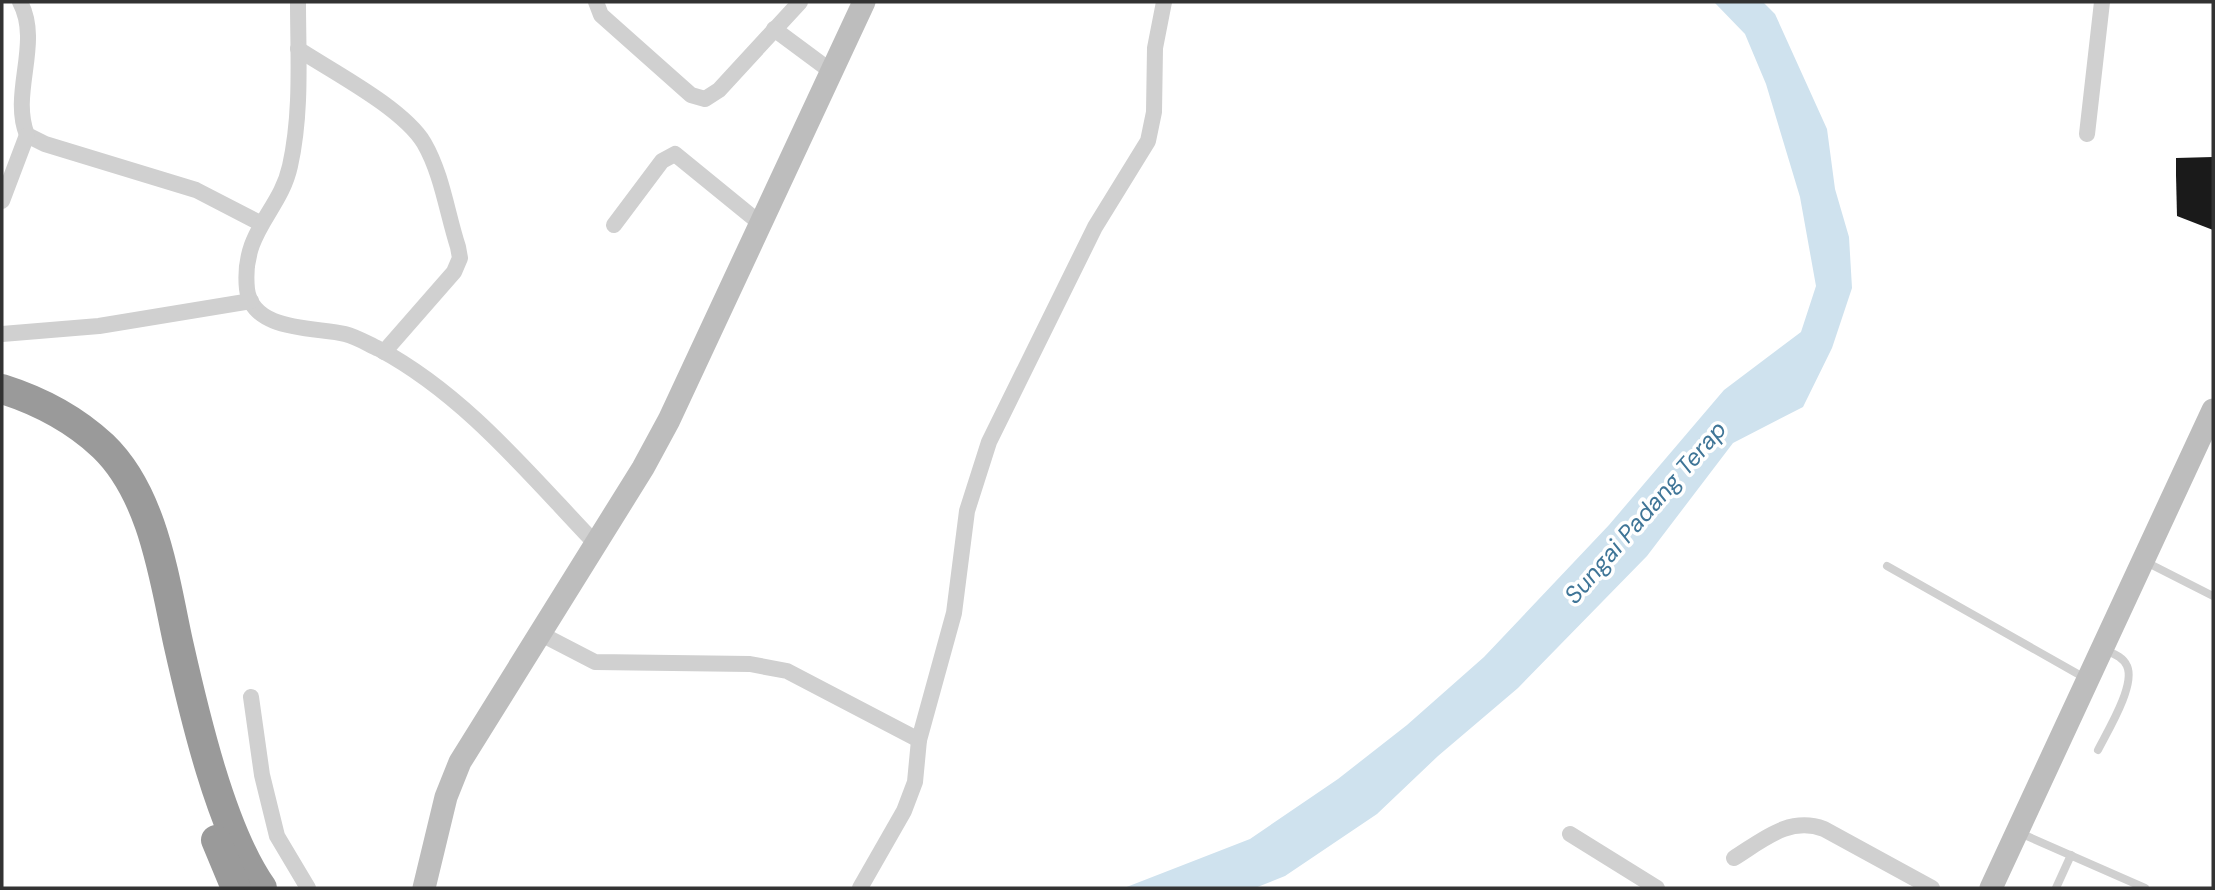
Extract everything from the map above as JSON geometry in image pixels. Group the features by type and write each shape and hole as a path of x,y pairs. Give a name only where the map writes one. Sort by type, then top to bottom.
{"highway":[{"path":"2,389 37,400 69,419 104,447 133,488 146,515 166,584 197,722 234,835 262,888"},
{"path":"2,409 17,413 57,434 87,457 120,500 136,529 181,726 217,844 236,888"}],"street":[{"path":"2,201 27,135 21,107 27,27 26,13 20,2"},
{"path":"298,2 296,111 289,169 260,223 247,272 251,301 262,313 289,328 347,335 384,352 419,373 459,405 596,543"},
{"path":"596,2 601,15 698,99 713,97 800,2"},
{"path":"424,888 453,777 474,737 596,543 669,420 864,2"},
{"path":"860,888 910,798 918,764 919,740 954,613 967,511 989,442 1095,227 1143,150 1154,112 1155,48 1164,2"},
{"path":"2087,134 2102,2"},
{"path":"774,29 832,72"},
{"path":"298,49 361,89 416,132 429,153 458,247 460,258 454,272 384,352"},
{"path":"27,135 55,147 196,190 260,223"},
{"path":"614,225 662,161 676,154 761,224"},
{"path":"2,334 99,326 251,301"},
{"path":"1991,888 2213,410"},
{"path":"539,633 595,662 750,664 787,671 919,740"},
{"path":"251,697 270,811 277,836 308,888"},
{"path":"1734,858 1773,833 1792,824 1807,823 1824,829 1933,888"},
{"path":"1570,834 1657,888"}],"lane":[{"path":"2143,561 2213,596"},
{"path":"1887,566 2088,680"},
{"path":"2098,750 2123,697 2129,676 2127,664 2121,657 2102,648"},
{"path":"2017,832 2144,888"},
{"path":"2056,888 2071,855"}],"water":[{"name":"Sungai Padang Terap","path":"1714,2 1763,2 1775,14 1827,129 1835,189 1849,237 1852,288 1832,348 1803,407 1733,443 1647,556 1518,688 1438,756 1377,814 1285,876 1255,888 1124,888 1250,839 1338,779 1407,725 1484,657 1609,525 1724,390 1801,332 1816,286 1800,197 1766,84 1745,34"}],"building":[{"path":"2213,157 2213,230 2177,216 2176,158"}]}
